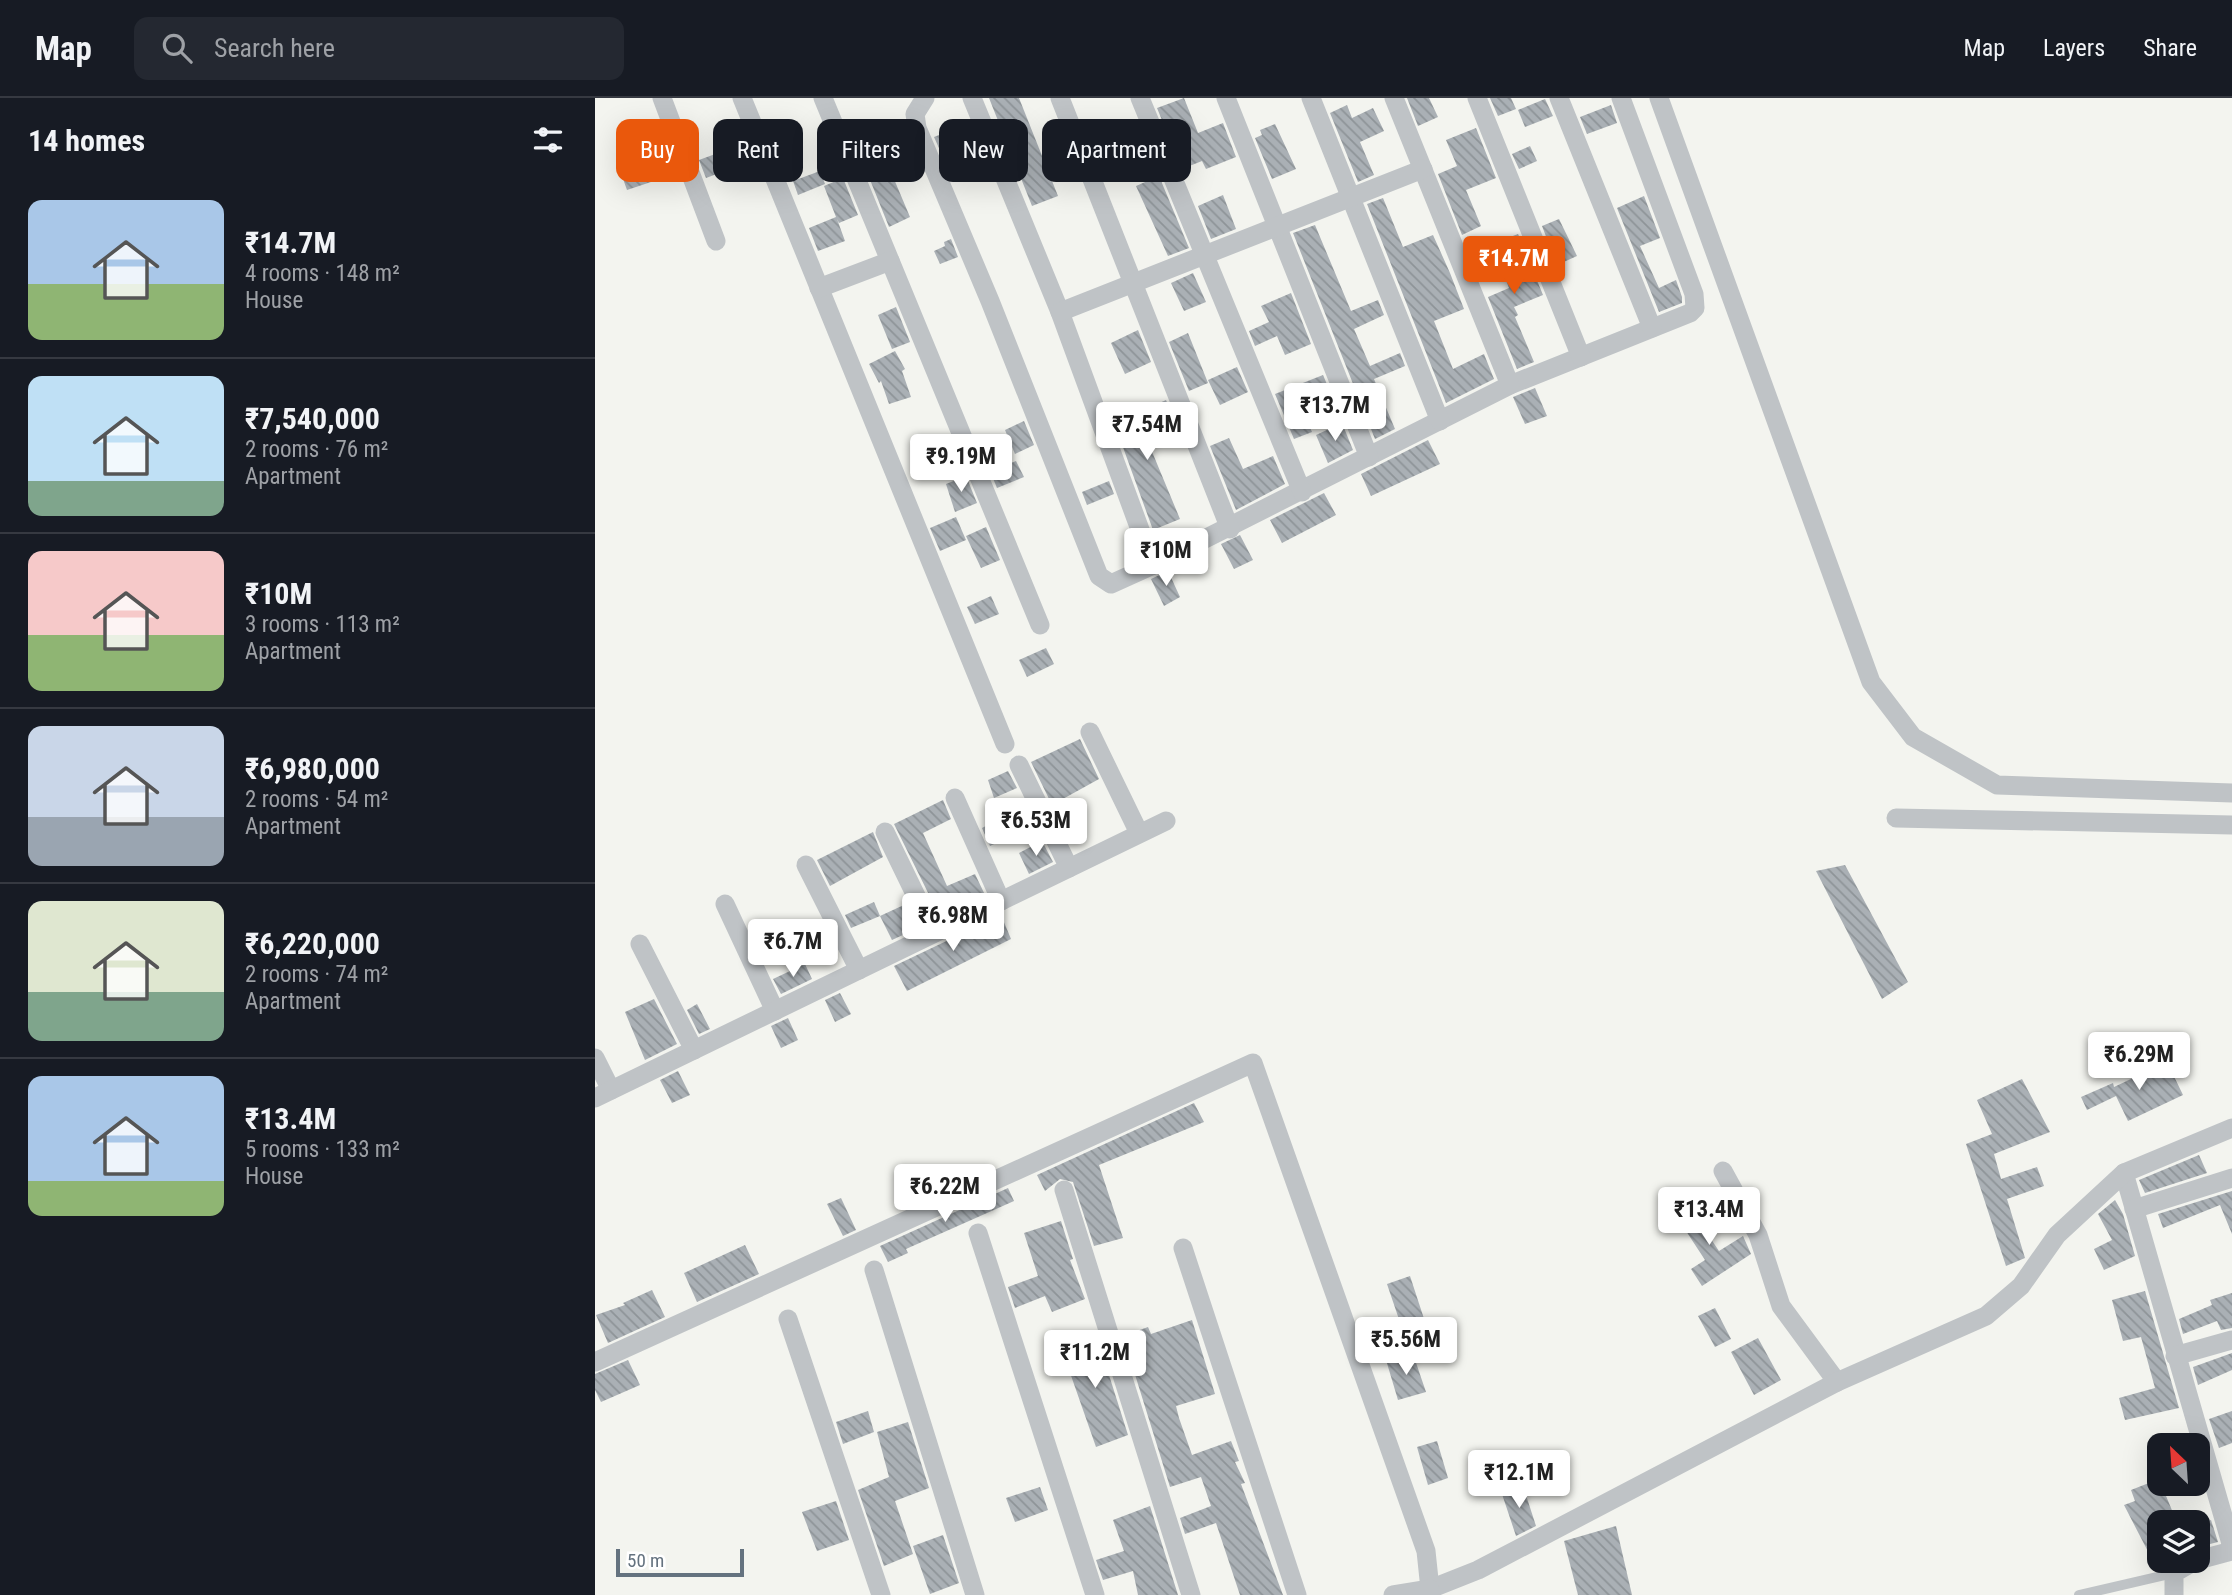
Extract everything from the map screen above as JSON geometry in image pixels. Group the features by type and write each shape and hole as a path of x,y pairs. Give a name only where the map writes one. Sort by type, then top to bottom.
{"street":[{"path":"662,98 716,241"},
{"path":"742,98 1005,744"},
{"path":"823,98 1039,625"},
{"path":"925,98 915,114 917,128 990,301 1099,576 1111,584 1230,529 1510,385 1690,313 1696,302 1621,98"},
{"path":"971,98 1060,312 1153,565"},
{"path":"1060,98 1230,529"},
{"path":"1140,98 1302,492"},
{"path":"1226,98 1369,457"},
{"path":"1311,98 1440,421"},
{"path":"1394,98 1510,385"},
{"path":"1476,98 1581,357"},
{"path":"1559,98 1652,328"},
{"path":"1659,98 1871,682 1913,737 1997,785 2232,793"},
{"path":"1060,312 1423,169"},
{"path":"819,288 890,261"},
{"path":"1090,732 1139,833"},
{"path":"1020,765 1069,868"},
{"path":"954,798 1001,901"},
{"path":"1896,818 2232,825"},
{"path":"595,1058 603,1094 1166,821"},
{"path":"885,831 934,933"},
{"path":"807,866 859,970"},
{"path":"725,904 775,1011"},
{"path":"640,944 694,1050"},
{"path":"595,1362 1253,1063 1426,1551 1431,1592"},
{"path":"1393,1595 1431,1592 1478,1570 1837,1382 1986,1316 2021,1286 2057,1236 2124,1173 2232,1128"},
{"path":"1723,1171 1758,1236 1781,1307 1837,1382"},
{"path":"2124,1173 2232,1549 2210,1556"},
{"path":"2134,1209 2232,1178"},
{"path":"1064,1190 1191,1595"},
{"path":"978,1233 1095,1595"},
{"path":"1183,1248 1297,1595"},
{"path":"874,1270 975,1595"},
{"path":"788,1319 881,1595"},
{"path":"2175,1356 2232,1340"},
{"path":"2174,1573 2174,1595"}],"lane":[{"path":"2079,1595 2174,1573"}],"building":[{"path":"989,98 1019,98 1027,119 997,119"},
{"path":"1184,98 1198,133 1223,123 1236,157 1206,169 1202,161 1191,165 1191,119 1162,119 1157,108"},
{"path":"1407,98 1429,98 1438,117 1418,126"},
{"path":"1490,98 1511,98 1516,109 1498,116"},
{"path":"1545,99 1553,116 1525,127 1518,110"},
{"path":"1347,105 1352,118 1373,108 1384,131 1360,142 1374,175 1358,182 1330,113"},
{"path":"1611,105 1617,123 1587,134 1580,117"},
{"path":"1028,121 1042,156 1042,182 1052,182 1058,196 1032,206 1022,182 1028,182"},
{"path":"1275,124 1296,169 1272,179 1255,138 1262,135 1260,130"},
{"path":"1476,128 1496,178 1466,190 1481,226 1462,235 1438,174 1457,166 1446,140"},
{"path":"939,135 939,148 934,137"},
{"path":"1530,146 1537,161 1519,169 1512,154"},
{"path":"713,155 713,175 706,178 699,160"},
{"path":"817,172 817,182 825,184 798,195 793,182 803,182 803,177"},
{"path":"624,182 651,182 627,190"},
{"path":"834,182 845,182 858,215 839,223 837,219 845,241 818,251 809,228 836,217 824,186"},
{"path":"871,182 895,182 910,217 889,227"},
{"path":"1145,182 1162,182 1189,248 1168,256 1136,186"},
{"path":"1223,195 1236,229 1211,239 1198,206"},
{"path":"1644,196 1660,238 1640,246 1659,288 1676,280 1682,297 1682,303 1659,312 1617,208"},
{"path":"1383,198 1403,247 1433,235 1450,273 1464,309 1434,321 1453,369 1484,354 1494,379 1446,403 1367,204"},
{"path":"1559,219 1577,256 1557,265 1542,226"},
{"path":"1315,225 1351,311 1378,300 1384,315 1354,329 1370,366 1400,353 1405,366 1374,379 1395,429 1375,439 1293,233"},
{"path":"1518,234 1543,295 1514,307 1518,315 1515,317 1534,362 1517,369 1488,297 1509,288 1492,244"},
{"path":"951,239 958,257 940,264 934,251 945,246 944,242"},
{"path":"1193,273 1206,302 1184,311 1171,283"},
{"path":"1291,293 1311,344 1285,355 1277,336 1255,346 1249,331 1269,322 1261,306"},
{"path":"896,307 910,342 892,349 878,315"},
{"path":"1138,330 1151,362 1125,374 1111,343"},
{"path":"1188,333 1208,383 1189,391 1169,342"},
{"path":"895,351 905,369 902,371 911,397 889,404 881,381 879,383 869,364"},
{"path":"1237,367 1248,392 1220,405 1208,380"},
{"path":"1323,375 1329,389 1299,402 1312,432 1294,439 1275,394"},
{"path":"1535,388 1547,416 1525,424 1513,397"},
{"path":"1166,400 1173,417 1143,430 1180,519 1153,530 1112,417 1135,407 1138,413"},
{"path":"1024,421 1034,445 1015,454 1005,430"},
{"path":"1342,423 1353,450 1328,463 1316,435"},
{"path":"1229,438 1243,469 1273,456 1285,484 1236,510 1210,446"},
{"path":"1428,440 1440,464 1371,496 1361,474"},
{"path":"1016,461 1024,477 997,488 990,471"},
{"path":"966,476 977,503 955,512 946,484"},
{"path":"1109,481 1114,494 1087,505 1082,492"},
{"path":"1324,493 1336,515 1282,543 1270,520"},
{"path":"956,517 966,540 940,551 930,528"},
{"path":"986,527 1000,560 981,568 966,536"},
{"path":"1240,535 1253,560 1234,569 1221,544"},
{"path":"1168,571 1180,597 1164,606 1151,579"},
{"path":"991,596 999,614 975,624 967,607"},
{"path":"1046,648 1054,664 1027,677 1019,660"},
{"path":"1080,739 1099,779 1052,805 1031,762"},
{"path":"1008,771 1017,788 994,798 988,780"},
{"path":"943,800 951,819 923,833 947,886 975,874 985,895 940,917 894,824"},
{"path":"1001,818 1010,836 990,846 982,828"},
{"path":"873,832 883,857 830,886 817,860"},
{"path":"1042,841 1053,862 1029,874 1019,853"},
{"path":"1845,865 1908,982 1882,999 1816,871"},
{"path":"874,902 880,916 851,928 845,915"},
{"path":"906,904 918,928 892,940 880,916"},
{"path":"1001,915 1011,939 907,991 894,966"},
{"path":"805,964 812,979 781,994 773,979"},
{"path":"840,993 851,1014 835,1022 825,1000"},
{"path":"654,999 677,1044 645,1060 625,1012"},
{"path":"697,1004 710,1029 699,1034 687,1010"},
{"path":"788,1018 798,1040 781,1048 771,1026"},
{"path":"2167,1062 2183,1095 2128,1121 2116,1096 2087,1110 2081,1097 2113,1083 2114,1087"},
{"path":"678,1071 690,1095 672,1103 660,1080"},
{"path":"2022,1079 2050,1132 1994,1154 2001,1179 2037,1167 2044,1186 2007,1199 2025,1258 2006,1266 1966,1144 1992,1134 1977,1100"},
{"path":"1194,1103 1204,1122 1099,1165 1123,1238 1094,1246 1073,1182 1060,1179 1045,1191 1037,1175"},
{"path":"2199,1155 2207,1173 2145,1193 2139,1180"},
{"path":"913,1164 928,1197 915,1203 900,1171"},
{"path":"1008,1188 1014,1201 906,1249 908,1253 888,1262 880,1246"},
{"path":"2232,1191 2232,1234 2220,1205 2163,1228 2158,1214"},
{"path":"841,1198 856,1230 843,1236 827,1204"},
{"path":"1684,1199 1719,1251 1743,1236 1751,1254 1702,1286 1691,1269 1705,1260 1671,1208"},
{"path":"2115,1200 2123,1214 2135,1256 2104,1270 2094,1249 2112,1240 2098,1214"},
{"path":"1061,1221 1073,1259 1070,1260 1085,1299 1052,1312 1045,1296 1015,1308 1008,1287 1038,1276 1024,1233"},
{"path":"745,1245 759,1274 697,1302 684,1273"},
{"path":"1410,1276 1428,1331 1406,1340 1387,1284"},
{"path":"652,1290 665,1317 608,1343 596,1315 625,1305 623,1303"},
{"path":"2145,1291 2179,1408 2125,1420 2119,1398 2155,1388 2141,1337 2123,1341 2112,1300"},
{"path":"2232,1293 2232,1328 2221,1330 2217,1321 2183,1334 2179,1319 2212,1305 2210,1300"},
{"path":"1715,1308 1731,1339 1715,1347 1698,1316"},
{"path":"1192,1320 1215,1394 1176,1406 1179,1418 1192,1455 1231,1441 1239,1461 1235,1462 1245,1483 1241,1484 1283,1595 1240,1595 1216,1523 1185,1534 1180,1518 1211,1506 1201,1477 1170,1487 1123,1336 1148,1327 1151,1334"},
{"path":"1096,1334 1128,1435 1096,1447 1061,1347"},
{"path":"1758,1338 1781,1380 1754,1395 1731,1352"},
{"path":"2232,1353 2232,1370 2198,1385 2193,1367"},
{"path":"1413,1354 1426,1392 1398,1400 1386,1360"},
{"path":"628,1360 640,1385 601,1402 595,1390 595,1374"},
{"path":"868,1411 874,1432 843,1444 836,1422"},
{"path":"2232,1411 2232,1443 2219,1448 2209,1419"},
{"path":"908,1422 929,1488 895,1501 913,1554 884,1566 858,1490 889,1477 877,1432"},
{"path":"1437,1441 1448,1478 1428,1485 1417,1447"},
{"path":"2147,1484 2147,1496 2166,1496 2172,1510 2147,1510 2147,1550 2124,1505 2135,1501 2131,1490"},
{"path":"1523,1486 1536,1526 1516,1536 1502,1494"},
{"path":"1040,1487 1048,1510 1015,1522 1006,1498"},
{"path":"836,1501 849,1540 817,1551 802,1512"},
{"path":"1150,1506 1178,1595 1138,1595 1133,1571 1103,1580 1096,1560 1124,1551 1113,1520"},
{"path":"2210,1520 2218,1542 2210,1544"},
{"path":"1616,1526 1632,1595 1578,1595 1564,1541"},
{"path":"943,1535 959,1583 930,1594 913,1546"}]}
